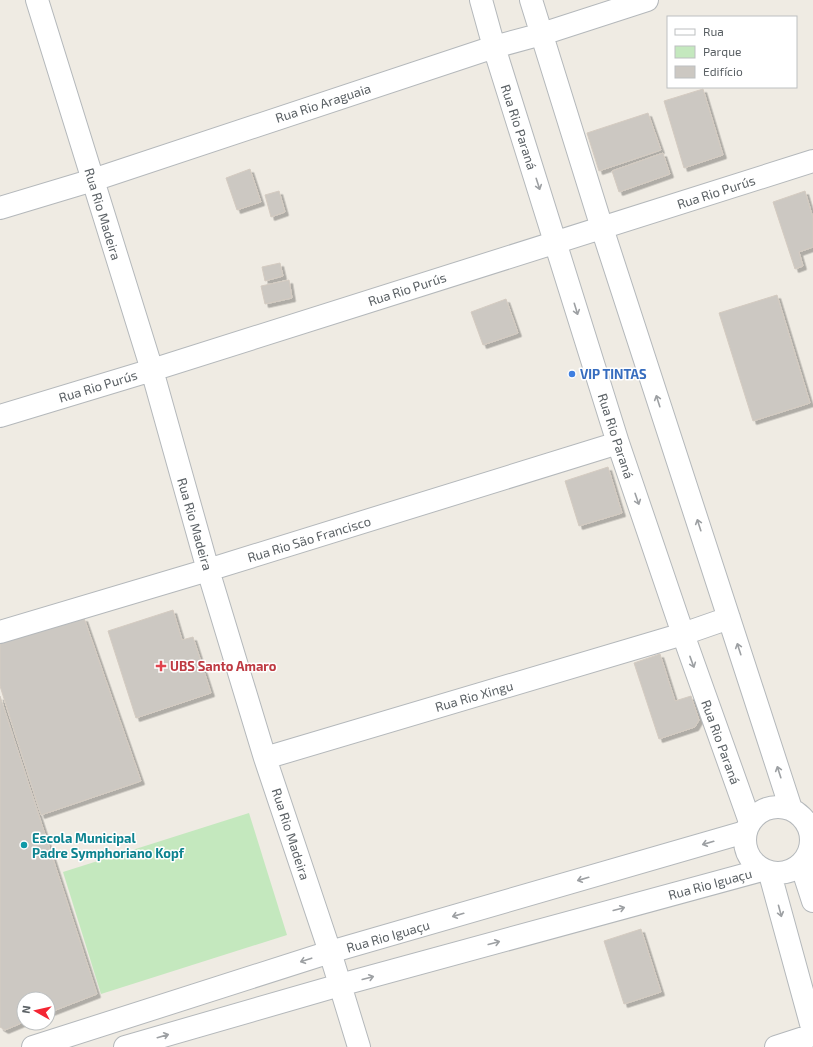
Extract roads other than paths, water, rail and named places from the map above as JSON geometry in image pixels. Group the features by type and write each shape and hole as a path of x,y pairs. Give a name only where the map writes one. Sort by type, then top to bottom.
{"street":[{"name":"Rua Rio Madeira","path":"37,0 152,370 208,570 266,758 330,952 359,1047"},
{"name":"Rua Rio Paraná","path":"481,0 494,47 618,443 748,827"},
{"path":"531,0 602,228 791,809"},
{"name":"Rua Rio Araguaia","path":"0,208 93,180 494,47 542,34 647,0"},
{"name":"Rua Rio Purús","path":"0,416 152,370 813,161"},
{"name":"Rua Rio São Francisco","path":"0,632 208,570 618,443"},
{"name":"Rua Rio Xingu","path":"266,758 683,634 729,618"},
{"path":"780,807 791,809 808,825 812,834 807,856 801,864 793,870 783,873 766,872 754,864 748,855 745,844 748,827 758,813 768,808 780,807"},
{"name":"Rua Rio Iguaçu","path":"33,1047 330,952 748,827"},
{"path":"801,864 813,902"},
{"path":"766,872 813,1031"},
{"name":"Rua Rio Iguaçu","path":"125,1047 340,985 766,872"},
{"path":"776,1047 813,1035"}],"place":[{"name":"VIP TINTAS","path":"572,374"},
{"name":"UBS Santo Amaro","path":"161,666"},
{"name":"Escola Municipal Padre Symphoriano Kopf","path":"24,845"}]}
